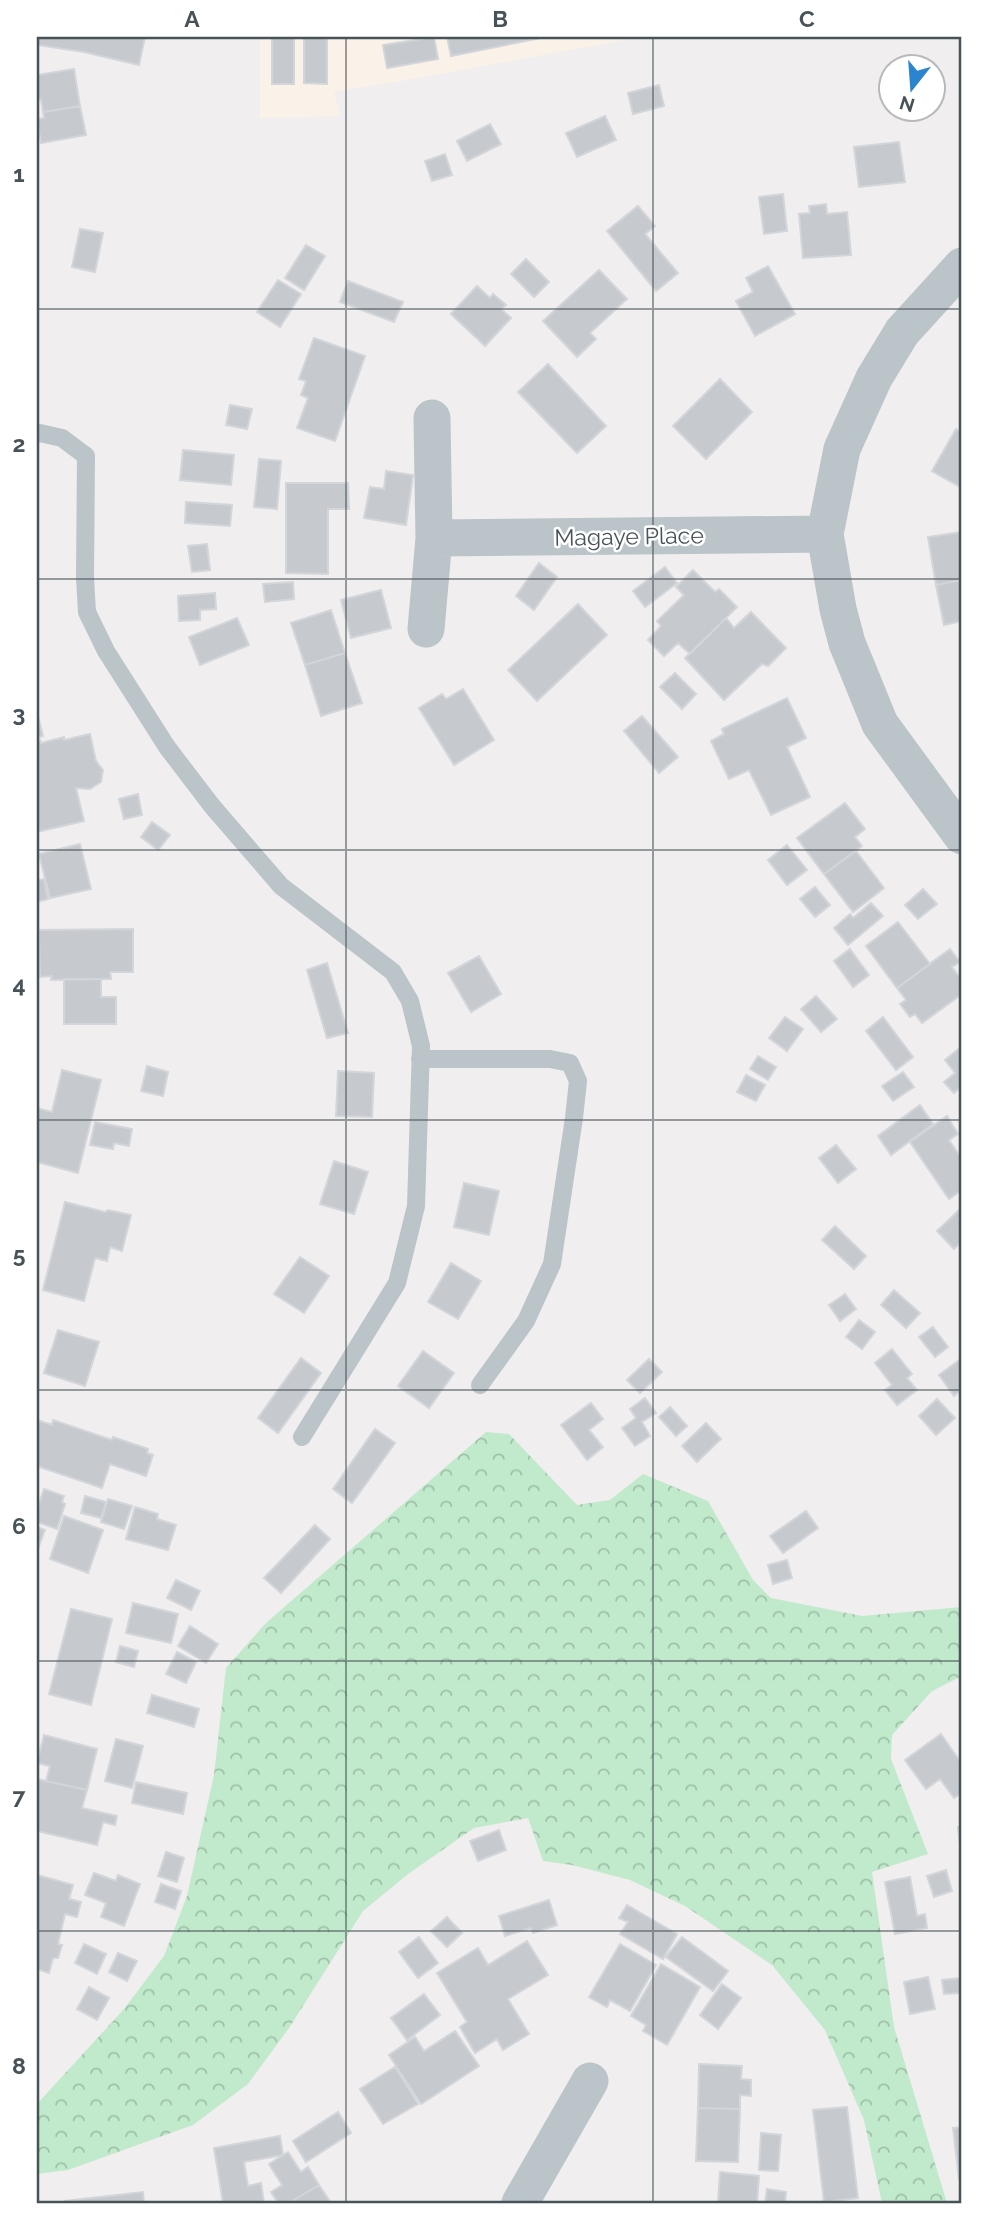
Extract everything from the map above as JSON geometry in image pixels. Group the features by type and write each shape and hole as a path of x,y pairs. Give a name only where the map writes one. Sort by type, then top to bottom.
{"street":[{"path":"962,266 902,332 874,378 842,449 825,534 847,643 880,724 962,836"},
{"path":"426,629 434,538 432,418"},
{"name":"Magaye Place","path":"434,538 825,534"},
{"path":"520,2203 590,2081"}],"lane":[{"path":"37,434 62,438 86,456 87,612 106,651 167,747 212,806 281,887 393,972 410,1001 421,1046 416,1206 397,1283 302,1437"},
{"path":"420,1059 550,1059 569,1063 578,1081 552,1264 526,1321 480,1385"}],"shaded area":[{"path":"260,37 641,37 334,92 340,116 260,118"}],"green space":[{"path":"486,1432 509,1434 577,1505 610,1500 643,1474 708,1501 753,1580 771,1598 862,1616 962,1607 962,1676 932,1691 892,1735 891,1759 928,1854 872,1872 894,2027 947,2203 882,2203 864,2120 825,2030 772,1965 685,1906 630,1880 572,1865 543,1861 528,1818 474,1828 408,1874 363,1911 289,2028 248,2084 193,2125 68,2170 37,2174 37,2104 124,2009 164,1956 187,1896 214,1775 226,1668 267,1622"}],"building":[{"path":"37,37 145,37 139,65 84,52 37,45"},
{"path":"272,37 294,37 294,84 272,84"},
{"path":"304,37 327,37 327,84 304,83"},
{"path":"434,37 438,59 387,68 383,45"},
{"path":"447,37 541,37 541,38 451,56"},
{"path":"74,69 80,106 43,112 41,99 37,100 37,75"},
{"path":"659,85 664,106 633,114 628,93"},
{"path":"80,106 86,135 41,143 37,119 44,118 43,112"},
{"path":"605,116 616,140 577,157 566,133"},
{"path":"490,124 501,144 467,161 457,141"},
{"path":"899,142 905,182 859,187 854,147"},
{"path":"445,154 452,175 432,181 425,161"},
{"path":"783,194 787,231 764,234 759,197"},
{"path":"826,204 827,214 847,212 851,255 803,258 799,214 810,213 809,206"},
{"path":"638,206 655,226 645,234 678,273 656,291 607,231"},
{"path":"80,229 103,233 95,272 72,267"},
{"path":"306,245 325,256 304,290 285,278"},
{"path":"526,259 549,282 534,297 511,274"},
{"path":"768,266 795,314 755,336 736,301 753,292 746,278"},
{"path":"599,270 627,299 590,333 596,339 577,357 543,321"},
{"path":"278,280 301,294 280,327 257,312"},
{"path":"348,281 403,302 394,322 340,302"},
{"path":"477,286 490,298 493,294 506,305 501,309 511,318 485,346 451,314"},
{"path":"314,338 365,356 335,441 297,428 308,398 301,395 306,381 299,379"},
{"path":"548,364 606,426 577,453 518,392"},
{"path":"720,379 752,412 706,459 673,426"},
{"path":"230,405 252,409 247,429 226,425"},
{"path":"956,429 962,433 962,488 932,471"},
{"path":"183,450 234,455 231,485 180,480"},
{"path":"259,459 281,461 277,509 254,507"},
{"path":"386,471 413,475 406,525 364,518 370,487 384,489"},
{"path":"286,483 348,483 349,509 328,509 328,574 286,573"},
{"path":"186,502 232,505 230,526 185,523"},
{"path":"962,532 962,580 936,585 928,537"},
{"path":"207,544 210,570 192,572 188,546"},
{"path":"539,563 557,577 534,610 516,596"},
{"path":"665,567 677,583 645,607 633,591"},
{"path":"693,570 715,592 719,589 737,607 690,654 678,643 664,656 648,640 661,626 657,621 684,595 676,587"},
{"path":"962,580 962,621 944,625 936,585"},
{"path":"293,582 294,599 265,602 263,584"},
{"path":"381,590 391,628 351,638 341,600"},
{"path":"215,593 216,609 200,610 200,620 179,621 178,596"},
{"path":"578,604 607,635 537,701 508,670"},
{"path":"331,610 345,653 305,665 291,623"},
{"path":"751,612 786,648 768,666 762,664 724,700 685,658 726,618 734,628"},
{"path":"237,618 249,645 200,665 189,637"},
{"path":"345,653 362,703 321,716 305,665"},
{"path":"675,673 696,694 682,709 660,687"},
{"path":"463,689 494,740 454,765 419,708 442,694 446,699"},
{"path":"787,698 806,738 787,747 810,797 771,815 749,770 729,779 711,741 724,734 722,729"},
{"path":"37,712 43,736 37,738"},
{"path":"642,716 678,757 659,773 624,731"},
{"path":"90,734 96,761 103,770 101,782 90,789 76,788 84,821 37,832 37,741 40,740 41,743 64,737 64,740"},
{"path":"138,794 142,815 124,819 119,799"},
{"path":"845,803 865,829 855,837 862,846 824,874 797,838"},
{"path":"152,822 170,835 158,850 141,837"},
{"path":"80,844 91,889 50,898 39,854"},
{"path":"787,845 807,870 787,885 768,860"},
{"path":"856,851 884,888 853,912 824,874"},
{"path":"44,879 48,899 37,902 37,880"},
{"path":"815,887 830,905 815,917 800,899"},
{"path":"923,889 937,904 918,919 905,905"},
{"path":"871,903 883,916 848,945 834,928 850,914 853,918"},
{"path":"898,922 930,964 897,988 866,946"},
{"path":"133,929 133,972 110,972 111,979 51,980 52,976 40,977 39,930"},
{"path":"850,949 869,975 853,987 834,961"},
{"path":"950,949 960,962 952,967 962,981 962,994 922,1023 915,1014 910,1017 900,1004 906,1000 897,988"},
{"path":"479,956 501,994 471,1012 448,973"},
{"path":"327,963 348,1033 327,1038 307,970"},
{"path":"64,979 101,979 101,997 116,997 116,1024 64,1024"},
{"path":"816,996 837,1019 821,1032 801,1009"},
{"path":"785,1017 803,1029 787,1051 769,1038"},
{"path":"883,1017 913,1057 896,1070 866,1031"},
{"path":"962,1046 962,1086 954,1093 944,1082 955,1073 945,1060"},
{"path":"758,1056 776,1067 768,1080 750,1069"},
{"path":"147,1066 168,1072 163,1096 141,1091"},
{"path":"62,1070 101,1080 78,1173 37,1162 37,1108 52,1112"},
{"path":"338,1071 374,1073 372,1117 336,1116"},
{"path":"903,1072 914,1087 893,1101 882,1086"},
{"path":"746,1075 765,1085 756,1101 737,1092"},
{"path":"920,1105 933,1124 891,1155 878,1136"},
{"path":"947,1116 958,1134 949,1140 962,1159 962,1190 949,1199 910,1142"},
{"path":"95,1122 132,1129 129,1146 114,1143 113,1149 90,1145"},
{"path":"836,1145 856,1169 838,1183 819,1158"},
{"path":"334,1161 368,1172 354,1214 320,1204"},
{"path":"464,1183 499,1191 489,1235 454,1227"},
{"path":"65,1202 131,1215 122,1251 110,1247 107,1261 95,1258 84,1301 43,1290"},
{"path":"962,1207 962,1241 954,1249 937,1231"},
{"path":"835,1226 866,1256 854,1269 822,1240"},
{"path":"300,1257 329,1276 304,1313 274,1294"},
{"path":"451,1263 481,1281 458,1319 428,1302"},
{"path":"894,1290 920,1313 906,1328 881,1305"},
{"path":"845,1294 856,1309 840,1321 829,1305"},
{"path":"859,1320 875,1332 862,1349 846,1337"},
{"path":"933,1327 948,1347 935,1357 919,1337"},
{"path":"58,1330 99,1342 85,1386 44,1373"},
{"path":"892,1349 912,1374 907,1378 917,1390 897,1405 885,1390 892,1385 875,1363"},
{"path":"423,1351 454,1373 429,1408 398,1386"},
{"path":"301,1358 321,1373 278,1433 258,1418"},
{"path":"962,1358 962,1389 954,1396 939,1375"},
{"path":"649,1359 662,1372 640,1393 627,1380"},
{"path":"645,1398 656,1413 642,1422 650,1436 635,1446 622,1428 636,1418 630,1409"},
{"path":"937,1399 955,1418 936,1435 919,1416"},
{"path":"591,1403 603,1419 589,1430 603,1447 587,1460 561,1425"},
{"path":"670,1407 687,1426 676,1436 659,1417"},
{"path":"37,1420 52,1425 53,1420 148,1449 147,1453 153,1455 146,1476 110,1464 102,1488 37,1466"},
{"path":"706,1423 721,1439 697,1462 682,1446"},
{"path":"375,1429 395,1443 352,1503 333,1489"},
{"path":"44,1489 64,1496 62,1502 65,1504 57,1529 37,1522 37,1510"},
{"path":"85,1496 106,1502 101,1518 81,1513"},
{"path":"108,1499 132,1506 124,1529 101,1522"},
{"path":"135,1507 158,1514 157,1519 176,1525 168,1550 126,1539"},
{"path":"806,1511 818,1528 783,1553 770,1536"},
{"path":"64,1516 103,1530 88,1573 50,1559"},
{"path":"315,1525 330,1539 281,1593 264,1578"},
{"path":"37,1527 45,1530 37,1551"},
{"path":"787,1560 792,1578 773,1584 768,1565"},
{"path":"176,1580 200,1591 191,1610 167,1598"},
{"path":"133,1603 178,1614 171,1643 126,1633"},
{"path":"71,1609 112,1619 91,1705 49,1694"},
{"path":"190,1626 218,1644 206,1663 178,1646"},
{"path":"120,1646 138,1651 134,1667 116,1662"},
{"path":"177,1652 196,1662 186,1683 166,1674"},
{"path":"152,1695 199,1709 194,1727 147,1713"},
{"path":"941,1734 962,1764 962,1793 954,1798 940,1779 926,1789 905,1760"},
{"path":"44,1735 97,1749 87,1790 46,1781 50,1766 37,1763"},
{"path":"116,1739 143,1746 132,1788 105,1781"},
{"path":"37,1779 87,1790 82,1808 117,1816 115,1825 103,1822 97,1845 37,1831"},
{"path":"136,1782 187,1793 183,1814 132,1803"},
{"path":"958,1827 962,1827 962,1862"},
{"path":"499,1830 506,1850 478,1861 470,1841"},
{"path":"166,1852 184,1858 177,1882 158,1876"},
{"path":"946,1870 952,1891 934,1897 927,1876"},
{"path":"94,1873 116,1881 118,1875 140,1884 124,1926 101,1917 106,1903 85,1895"},
{"path":"37,1875 73,1885 69,1899 81,1902 77,1917 65,1914 58,1944 62,1945 58,1958 53,1958 49,1973 37,1969"},
{"path":"910,1877 917,1916 925,1914 927,1928 895,1934 885,1882"},
{"path":"161,1884 181,1891 175,1909 155,1902"},
{"path":"549,1900 557,1925 533,1933 531,1928 505,1936 499,1916"},
{"path":"627,1905 677,1934 663,1959 620,1934 628,1922 619,1918"},
{"path":"447,1917 462,1933 447,1947 431,1931"},
{"path":"419,1937 438,1963 418,1978 399,1952"},
{"path":"682,1937 728,1971 713,1991 666,1957"},
{"path":"527,1941 548,1975 508,1999 529,2034 503,2050 497,2039 475,2053 460,2027 467,2022 437,1973 478,1948 488,1965"},
{"path":"84,1944 106,1954 97,1974 75,1963"},
{"path":"620,1944 656,1965 630,2011 610,2000 607,2007 589,1997"},
{"path":"118,1953 137,1961 127,1981 109,1972"},
{"path":"661,1964 700,1987 667,2045 643,2031 646,2025 631,2016"},
{"path":"928,1977 935,2009 910,2014 904,1982"},
{"path":"960,1978 961,1993 944,1994 942,1980"},
{"path":"722,1984 741,1998 718,2029 700,2015"},
{"path":"89,1987 109,1998 97,2020 77,2009"},
{"path":"424,1994 440,2015 407,2040 391,2018"},
{"path":"455,2031 479,2066 421,2104 389,2055 415,2037 424,2051"},
{"path":"699,2064 742,2066 741,2079 751,2080 751,2096 740,2095 740,2109 698,2108"},
{"path":"395,2067 418,2104 383,2124 360,2089"},
{"path":"847,2107 858,2198 824,2202 813,2110"},
{"path":"698,2108 740,2109 738,2162 696,2161"},
{"path":"338,2112 351,2133 306,2162 293,2141"},
{"path":"962,2127 962,2179 959,2179 953,2128"},
{"path":"761,2133 781,2135 778,2171 759,2170"},
{"path":"280,2136 283,2155 244,2162 248,2186 261,2183 264,2203 223,2203 214,2148"},
{"path":"288,2152 301,2172 308,2167 319,2185 289,2203 278,2203 271,2192 282,2185 269,2164"},
{"path":"720,2172 759,2176 757,2203 718,2203"},
{"path":"319,2185 331,2203 289,2203"},
{"path":"767,2189 786,2192 785,2203 765,2203"},
{"path":"143,2192 144,2203 65,2203 65,2201"}]}
